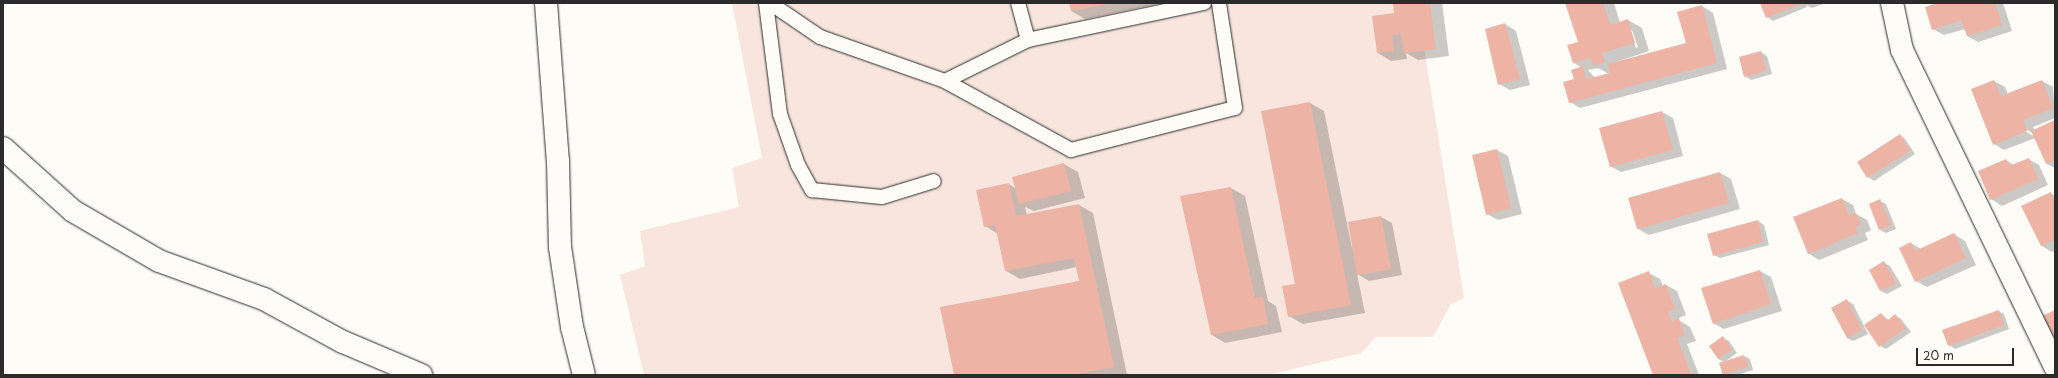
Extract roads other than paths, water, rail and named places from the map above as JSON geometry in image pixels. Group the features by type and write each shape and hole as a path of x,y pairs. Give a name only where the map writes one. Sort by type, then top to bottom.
{"street":[{"path":"546,3 558,161 560,247 572,327 584,375"},
{"path":"1892,3 1902,50 2055,367"},
{"path":"3,148 74,212 159,261 264,299 342,342 421,375"}],"lane":[{"path":"766,3 780,114 798,164 812,190 882,197 934,181"},
{"path":"770,3 820,37 945,81 1071,150 1235,108 1219,3"},
{"path":"1018,3 1028,40"},
{"path":"945,81 1028,40 1204,3"}]}
